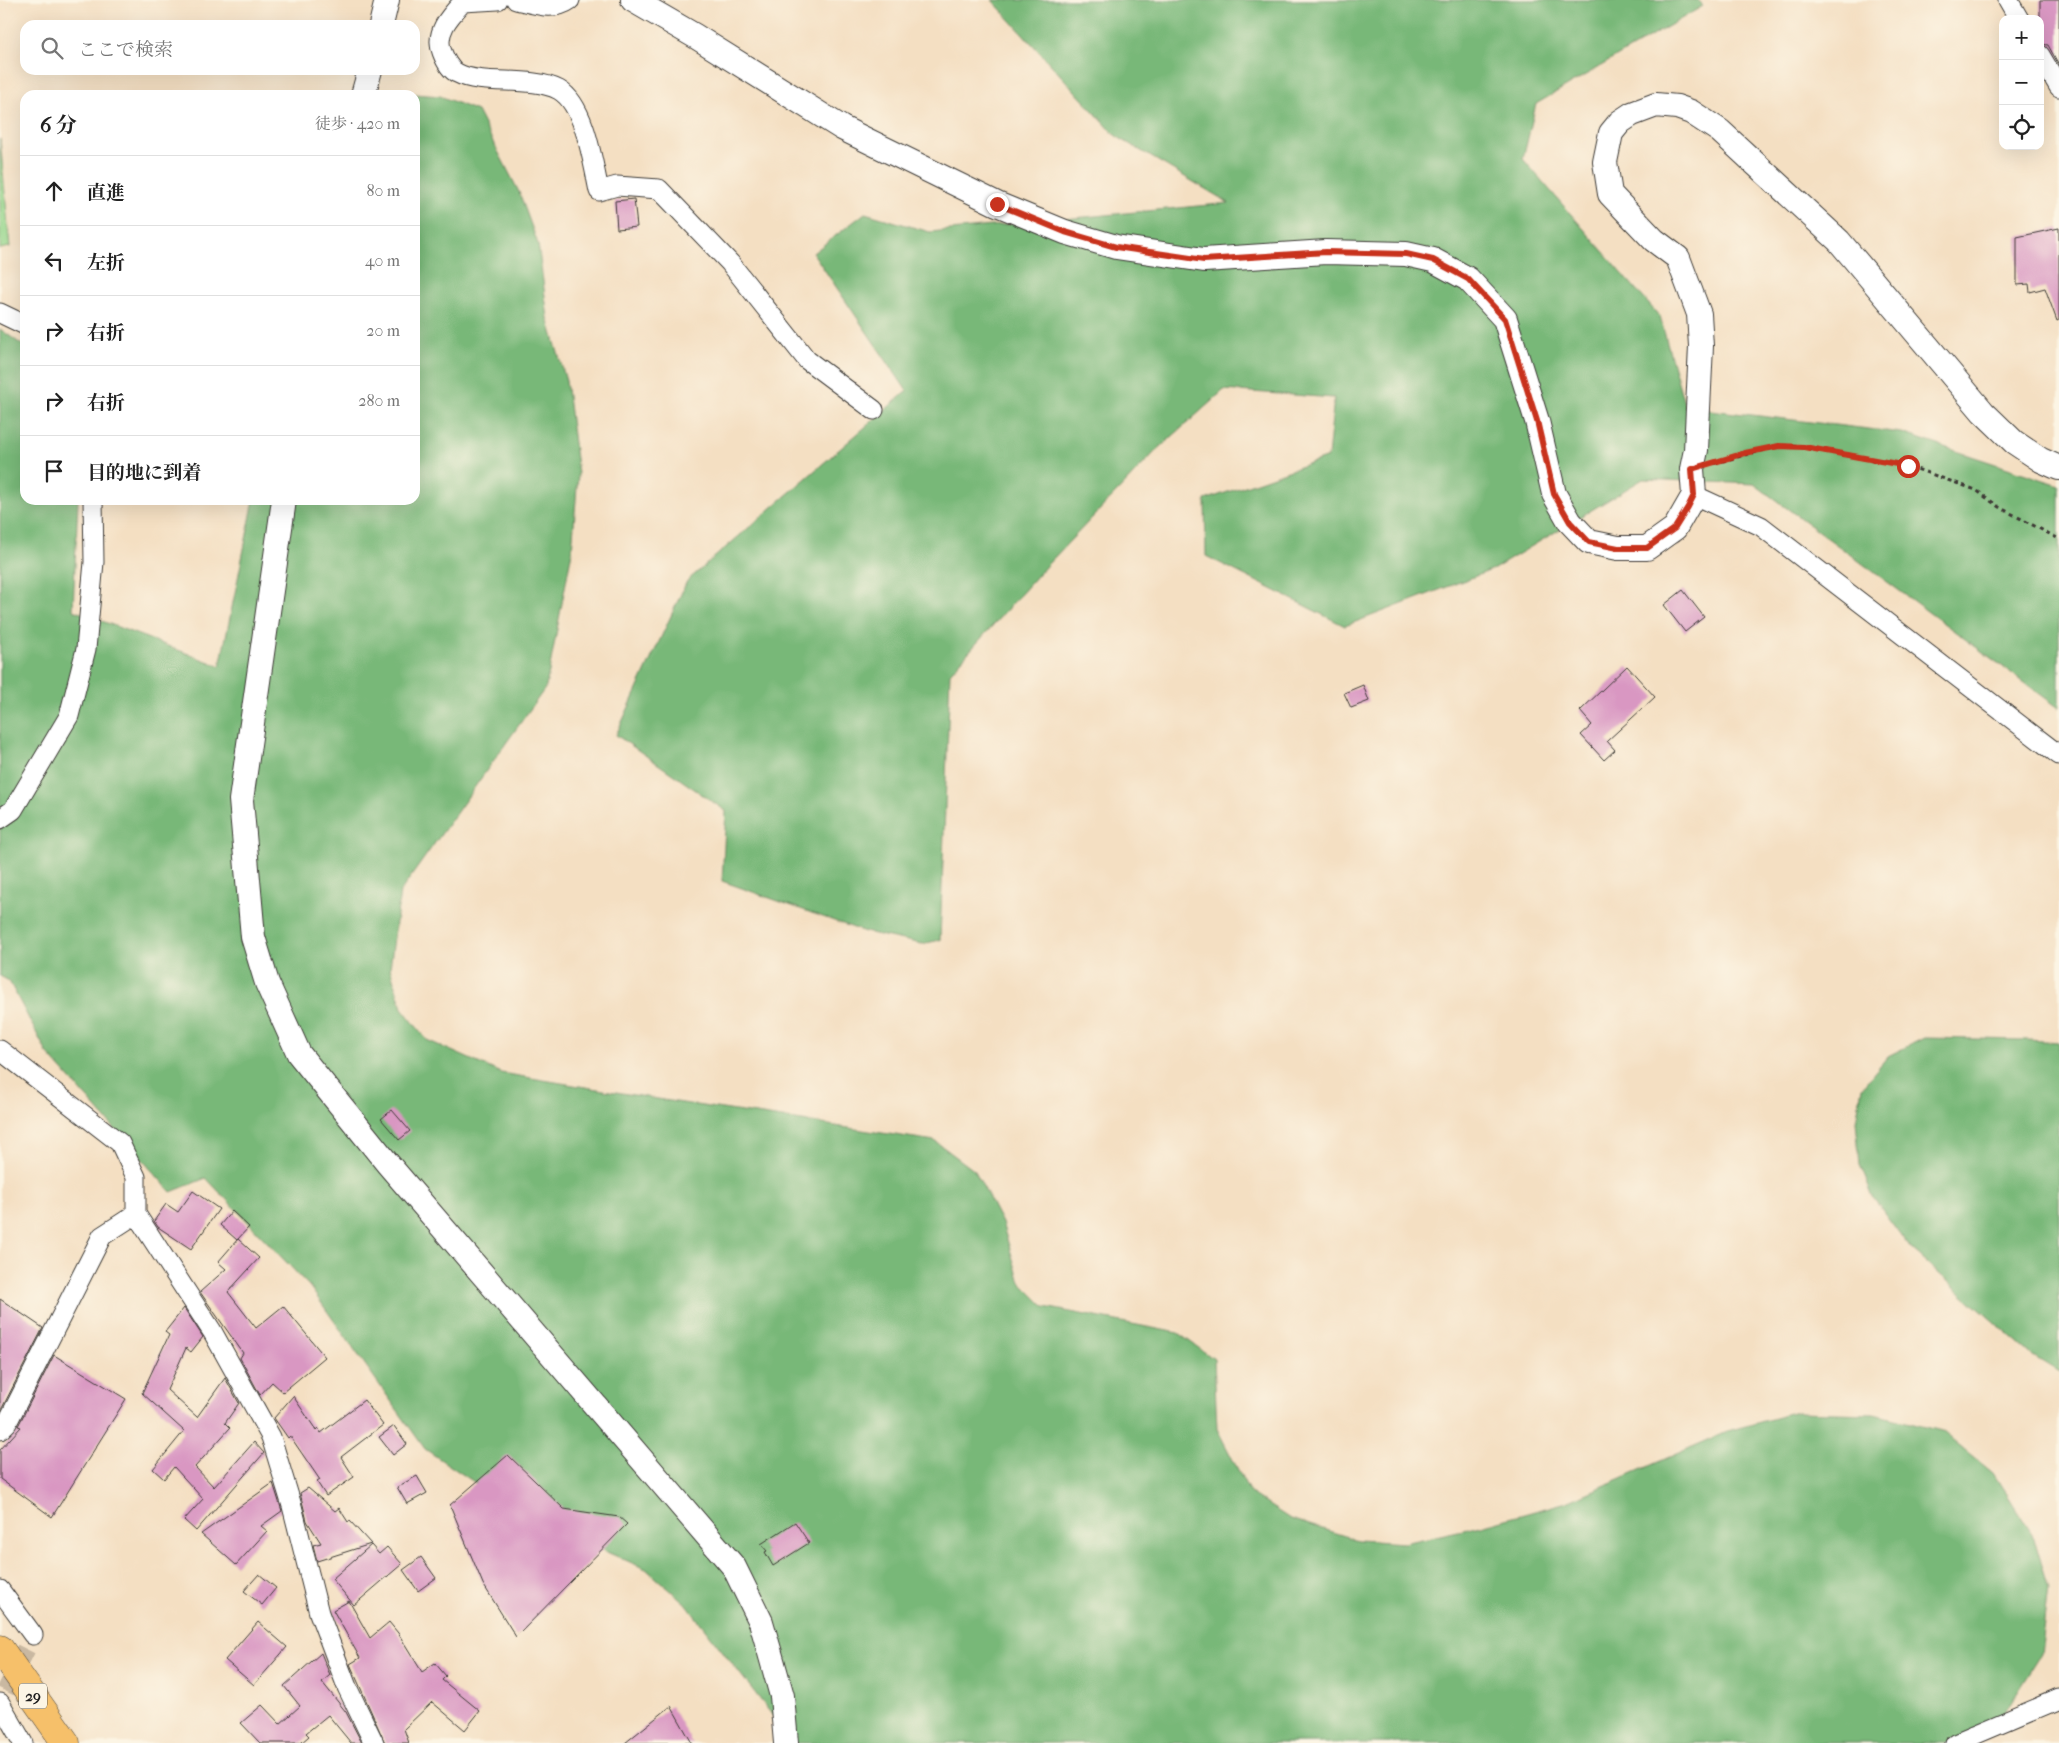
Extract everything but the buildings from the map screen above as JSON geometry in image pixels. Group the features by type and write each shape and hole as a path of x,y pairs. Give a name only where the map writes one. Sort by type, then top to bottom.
{"main road":[{"name":"29","path":"0,1650 66,1743"}],"street":[{"path":"382,20 388,0"},
{"path":"498,0 463,2 449,16 440,33 440,48 446,62 457,73 478,78 536,83 560,90 574,106 584,125 599,191 617,186 659,189 730,263 807,360 874,410"},
{"path":"516,0 546,7 561,6 570,0"},
{"path":"633,0 695,36 842,128 997,204 1065,232 1116,247 1204,260 1326,252 1406,254 1433,260 1468,279 1505,319 1537,421 1554,494 1570,522 1589,542 1618,548 1647,548 1675,528 1694,495 1692,469 1696,450 1702,346 1699,314 1678,258 1654,240 1610,194 1605,162 1611,133 1620,122 1632,114 1656,105 1677,107 1691,112 1720,131 1839,241 1983,412 2014,442 2041,460 2059,468"},
{"path":"2008,0 2017,15"},
{"path":"2043,60 2059,87"},
{"path":"364,90 369,75"},
{"path":"0,313 20,323"},
{"path":"1694,495 1761,526 2059,755"},
{"path":"0,819 13,810 69,716 86,649 94,562 93,505"},
{"path":"283,505 241,800 253,937 267,983 299,1054 388,1164 734,1567 761,1622 768,1645 782,1696 786,1743"},
{"path":"0,1050 120,1143 136,1177 136,1214 212,1332 272,1437 292,1506 319,1613 348,1687 374,1743"},
{"path":"0,1430 7,1423 102,1236 136,1214"},
{"path":"0,1590 33,1634"},
{"path":"2,1698 23,1743"},
{"path":"1955,1743 2059,1700"}],"path":[{"path":"1692,469 1745,453 1779,446 1804,447 1908,466 1976,490 1999,507 2059,539"}],"green space":[{"path":"992,0 1697,0 1703,6 1536,104 1523,159 1660,317 1685,407 1902,433 2059,485 2059,708 1754,484 1643,479 1494,569 1345,626 1206,556 1205,500 1328,457 1334,398 1224,390 1155,452 1046,566 950,673 940,940 922,944 865,932 722,881 726,811 616,735 687,581 907,391 813,253 865,213 930,232 1229,203 1116,136"},
{"path":"420,94 440,96 477,111 519,192 538,244 548,318 566,381 578,474 572,551 546,687 400,892 390,968 402,1008 427,1040 501,1073 676,1102 935,1141 975,1171 1002,1223 1020,1282 1045,1307 1178,1333 1214,1359 1217,1429 1250,1493 1290,1519 1358,1540 1404,1543 1481,1526 1567,1502 1731,1430 1797,1412 1874,1414 1942,1431 1993,1473 2034,1538 2049,1589 2041,1654 2001,1717 1964,1743 794,1743 685,1603 646,1569 526,1517 425,1449 310,1287 206,1178 171,1192 47,1053 9,981 0,976 0,329 20,343 20,505 78,505 73,610 220,666 253,505 420,505"},
{"path":"0,139 10,247 0,249"},
{"path":"1924,1038 2059,1042 2059,1372 2033,1356 1911,1249 1874,1199 1860,1165 1856,1121 1862,1087 1888,1056"}],"tunnel":[{"path":"5,1691 33,1635"}],"route":[{"path":"997,204 1065,232 1116,247 1204,260 1326,252 1406,254 1433,260 1468,279 1505,319 1537,421 1554,494 1570,522 1589,542 1618,548 1647,548 1675,528 1688,507 1694,495 1692,469 1745,453 1779,446 1804,447 1908,466"}]}
